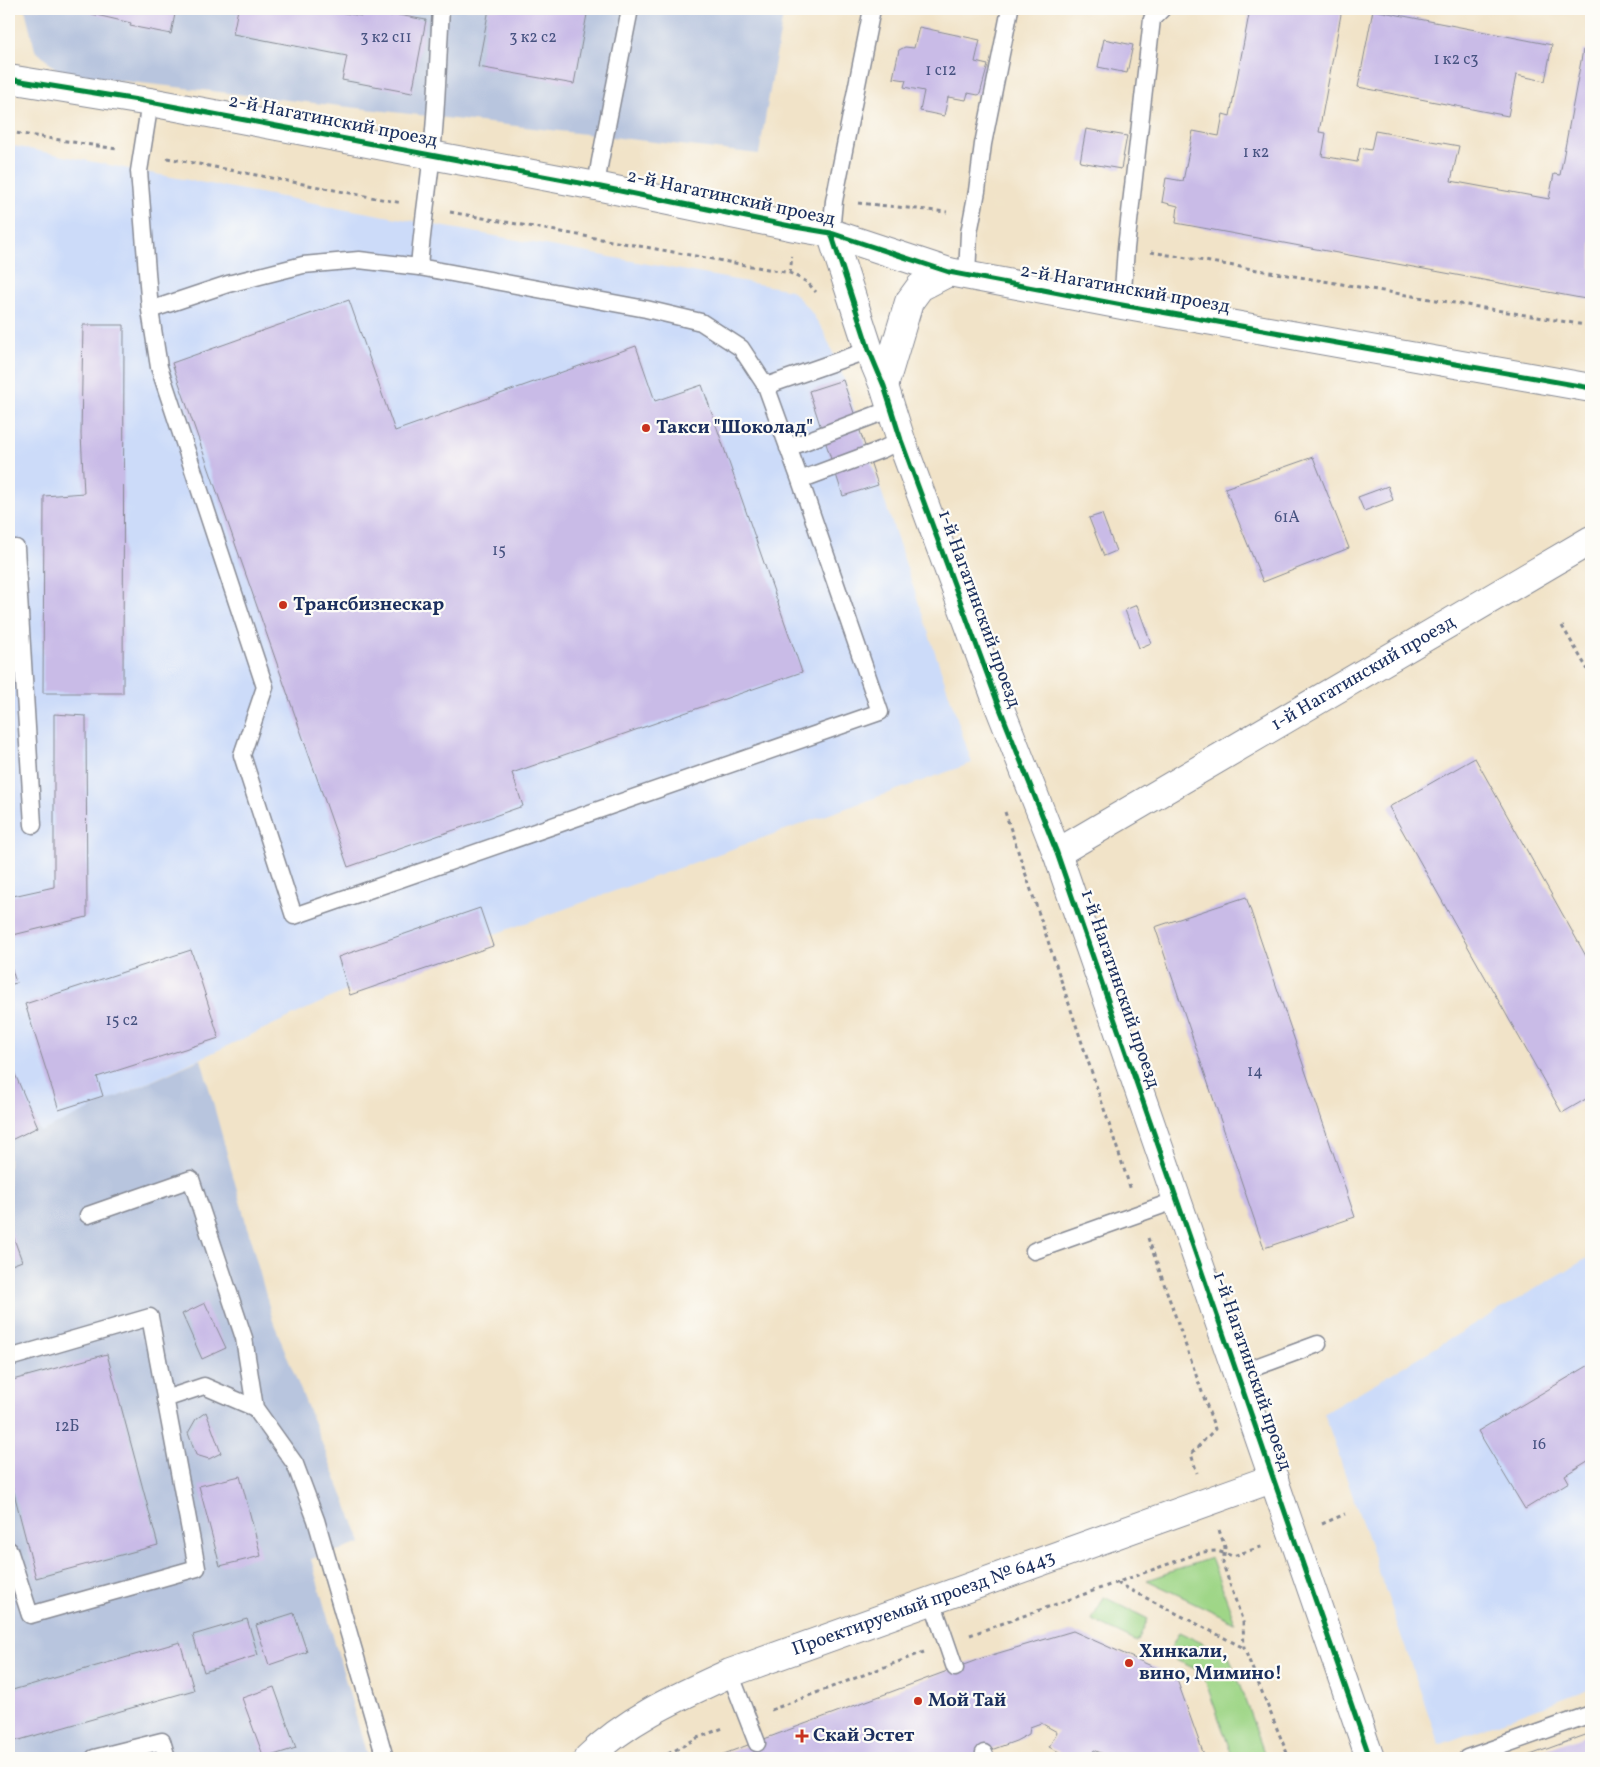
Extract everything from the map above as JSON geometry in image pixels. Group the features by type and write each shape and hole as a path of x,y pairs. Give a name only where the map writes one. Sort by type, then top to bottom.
{"street":[{"name":"2-й Нагатинский проезд","path":"10,83 150,102 596,186 831,233 958,273 1122,305 1591,388"},
{"name":"1-й Нагатинский проезд","path":"831,233 869,350 996,702 1057,854 1370,1758"},
{"path":"887,398 909,302 920,287 958,273"},
{"name":"1-й Нагатинский проезд","path":"1057,854 1591,540"},
{"name":"Проектируемый проезд № 6443","path":"588,1758 597,1749 629,1726 679,1696 730,1673 1274,1478"}],"lane":[{"path":"419,267 422,224 426,208 432,155 441,9"},
{"path":"596,186 630,9"},
{"path":"831,233 834,201 872,9"},
{"path":"958,273 969,233 983,144 1010,9"},
{"path":"1122,305 1126,248 1152,19 1162,9"},
{"path":"150,102 139,172 150,310 159,367 265,687 242,755 294,916 880,712 766,386 741,348 701,322 646,309 419,267 360,260 303,265 228,284 150,310"},
{"path":"766,386 869,350"},
{"path":"788,448 887,398"},
{"path":"800,480 883,449 901,440"},
{"path":"9,548 16,548 33,825"},
{"path":"88,1215 191,1179 244,1338 255,1408 295,1464 302,1482 316,1520 385,1758"},
{"path":"1034,1251 1177,1200"},
{"path":"9,1358 150,1317 197,1568 30,1615 9,1550"},
{"path":"1237,1374 1318,1344"},
{"path":"165,1399 204,1386 255,1408"},
{"path":"932,1601 955,1668"},
{"path":"730,1673 757,1743"},
{"path":"1467,1758 1591,1714"},
{"path":"94,1758 162,1741 167,1758"}],"path":[{"path":"834,201 972,214"},
{"path":"1126,248 1591,326"},
{"path":"1562,626 1591,674"},
{"path":"1116,1583 1244,1648"}],"shaded area":[{"path":"25,9 784,9 759,154 62,74 35,50"},
{"path":"9,145 139,171 791,290 809,309 823,330 843,376 972,763 380,975 40,1133 11,1066 9,1067"},
{"path":"201,1059 273,1321 362,1543 311,1559 367,1756 361,1758 9,1758 9,1067 11,1065 40,1132"},
{"path":"1591,1256 1591,1688 1439,1745 1324,1413"}],"green space":[{"path":"1211,1558 1235,1622 1147,1580"},
{"path":"1104,1597 1148,1619 1137,1642 1092,1620"},
{"path":"1179,1632 1229,1656 1266,1758 1233,1758 1202,1672 1167,1656"}],"building":[{"path":"80,9 176,9 171,34 130,26 131,23 79,11"},
{"path":"238,9 321,9 362,16 363,9 389,9 388,15 392,16 393,14 426,20 412,93 342,80 347,56 233,34"},
{"path":"489,9 588,9 574,84 478,67"},
{"path":"1250,9 1342,9 1319,132 1326,133 1322,156 1357,162 1360,148 1371,150 1375,131 1459,146 1451,181 1549,199 1554,174 1560,175 1583,50 1591,52 1591,300 1176,223 1178,206 1162,202 1166,178 1183,181 1193,131 1219,136 1223,114 1230,116"},
{"path":"1373,10 1552,45 1545,81 1516,75 1508,116 1358,87"},
{"path":"919,27 980,40 975,62 988,65 980,94 968,93 966,100 948,97 944,116 920,111 924,91 904,87 906,80 893,78 899,50 905,47 914,48"},
{"path":"1104,39 1133,45 1127,73 1098,67"},
{"path":"1086,129 1127,136 1121,169 1080,162"},
{"path":"349,300 395,431 636,346 655,401 702,385 802,672 512,773 523,806 348,867 172,363"},
{"path":"83,325 124,325 123,693 43,693 44,496 84,493 81,434"},
{"path":"843,380 878,485 843,496 809,391"},
{"path":"1313,457 1349,548 1263,582 1225,488"},
{"path":"1388,486 1393,500 1364,511 1358,497"},
{"path":"1102,514 1116,551 1104,556 1089,518"},
{"path":"1137,605 1151,643 1139,648 1125,610"},
{"path":"54,714 86,716 87,917 9,936 9,883 13,896 54,887"},
{"path":"1475,758 1591,965 1591,1096 1562,1113 1389,807"},
{"path":"1246,897 1355,1217 1264,1248 1155,927"},
{"path":"480,908 493,946 350,995 338,957"},
{"path":"191,950 219,1038 97,1077 103,1096 59,1110 25,1004"},
{"path":"9,959 16,983 9,985"},
{"path":"11,1065 38,1127 9,1141 9,1067"},
{"path":"9,1225 22,1261 9,1266"},
{"path":"205,1303 226,1348 202,1359 182,1314"},
{"path":"107,1354 158,1545 36,1578 9,1474 9,1381"},
{"path":"1591,1364 1591,1459 1565,1475 1569,1482 1525,1509 1478,1431"},
{"path":"206,1412 221,1453 209,1459 196,1455 188,1433 196,1419"},
{"path":"240,1476 261,1556 220,1566 199,1486"},
{"path":"294,1613 307,1652 269,1665 256,1625"},
{"path":"247,1619 258,1655 204,1672 193,1635"},
{"path":"1073,1631 1176,1677 1205,1758 1113,1758 1094,1750 1090,1758 1071,1758 1049,1747 1057,1732 1041,1723 1030,1727 1029,1734 1016,1741 969,1758 713,1758 985,1657"},
{"path":"180,1642 194,1690 9,1743 9,1691"},
{"path":"274,1687 296,1748 264,1758 242,1698"},
{"path":"1591,1733 1591,1758 1522,1758"}],"cycle path":[{"path":"9,79 150,102 596,186 831,233 949,272 1122,305 1591,388"},
{"path":"831,233 901,440 997,701 1057,853 1370,1758"}],"place":[{"name":"Такси \"Шоколад\"","path":"646,428"},
{"name":"Трансбизнескар","path":"283,605"},
{"name":"Хинкали, вино, Мимино!","path":"1129,1663"},
{"name":"Мой Тай","path":"918,1701"},
{"name":"Скай Эстет","path":"802,1736"}]}
